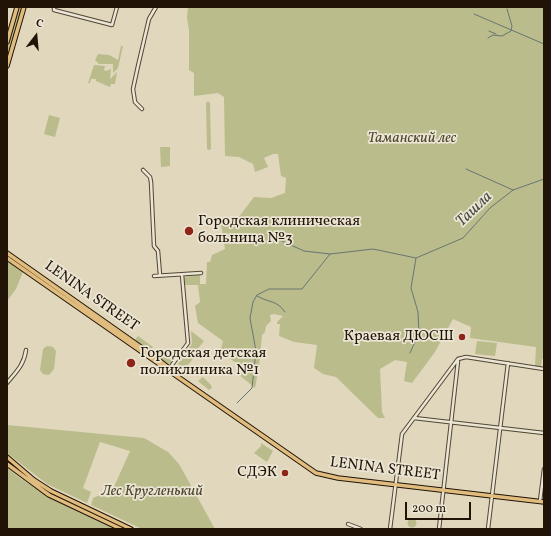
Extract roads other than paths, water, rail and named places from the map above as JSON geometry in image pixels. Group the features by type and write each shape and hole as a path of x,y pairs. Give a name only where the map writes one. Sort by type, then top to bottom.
{"main road":[{"path":"7,42 8,33 17,7"},
{"path":"7,66 24,7"},
{"name":"LENINA STREET","path":"7,253 316,472 332,477 542,502"},
{"name":"LENINA STREET","path":"7,258 169,369"},
{"path":"7,457 51,491 131,529"},
{"path":"7,464 49,495 121,529"}],"street":[{"path":"54,7 54,10 110,25 113,23 117,7"},
{"path":"142,109 135,102 133,89 149,19 156,7"},
{"path":"143,170 150,177 152,182 154,246 158,251 160,276"},
{"path":"154,276 200,274"},
{"path":"169,369 188,343 182,275"},
{"path":"7,383 20,370 25,358 26,350"},
{"path":"390,529 401,439 414,418 458,359 466,357 544,369"},
{"path":"439,529 458,359"},
{"path":"488,529 508,363"},
{"path":"414,418 544,433"},
{"path":"542,502 544,469"},
{"path":"348,524 361,529"}],"waterway":[{"path":"488,38 493,35 502,36 511,31 512,26 507,9"},
{"path":"474,14 544,44"},
{"path":"489,31 496,34"},
{"path":"466,169 513,190"},
{"name":"Ташла","path":"237,403 252,388 256,351 250,318 253,302 257,295 269,289 302,289 330,254 373,249 416,258 463,238 490,208 513,190 544,179"},
{"path":"271,236 304,251 330,254"},
{"path":"410,353 419,333 418,312 411,288 416,258"},
{"path":"257,296 279,305 285,312"}],"place":[{"name":"Городская клиническая больница №3","path":"189,231"},
{"name":"Краевая ДЮСШ","path":"462,337"},
{"name":"Городская детская поликлиника №1","path":"131,363"},
{"name":"СДЭК","path":"285,473"}],"park label":[{"name":"Таманский лес","path":"412,139"},
{"name":"Лес Кругленький","path":"152,492"}]}
